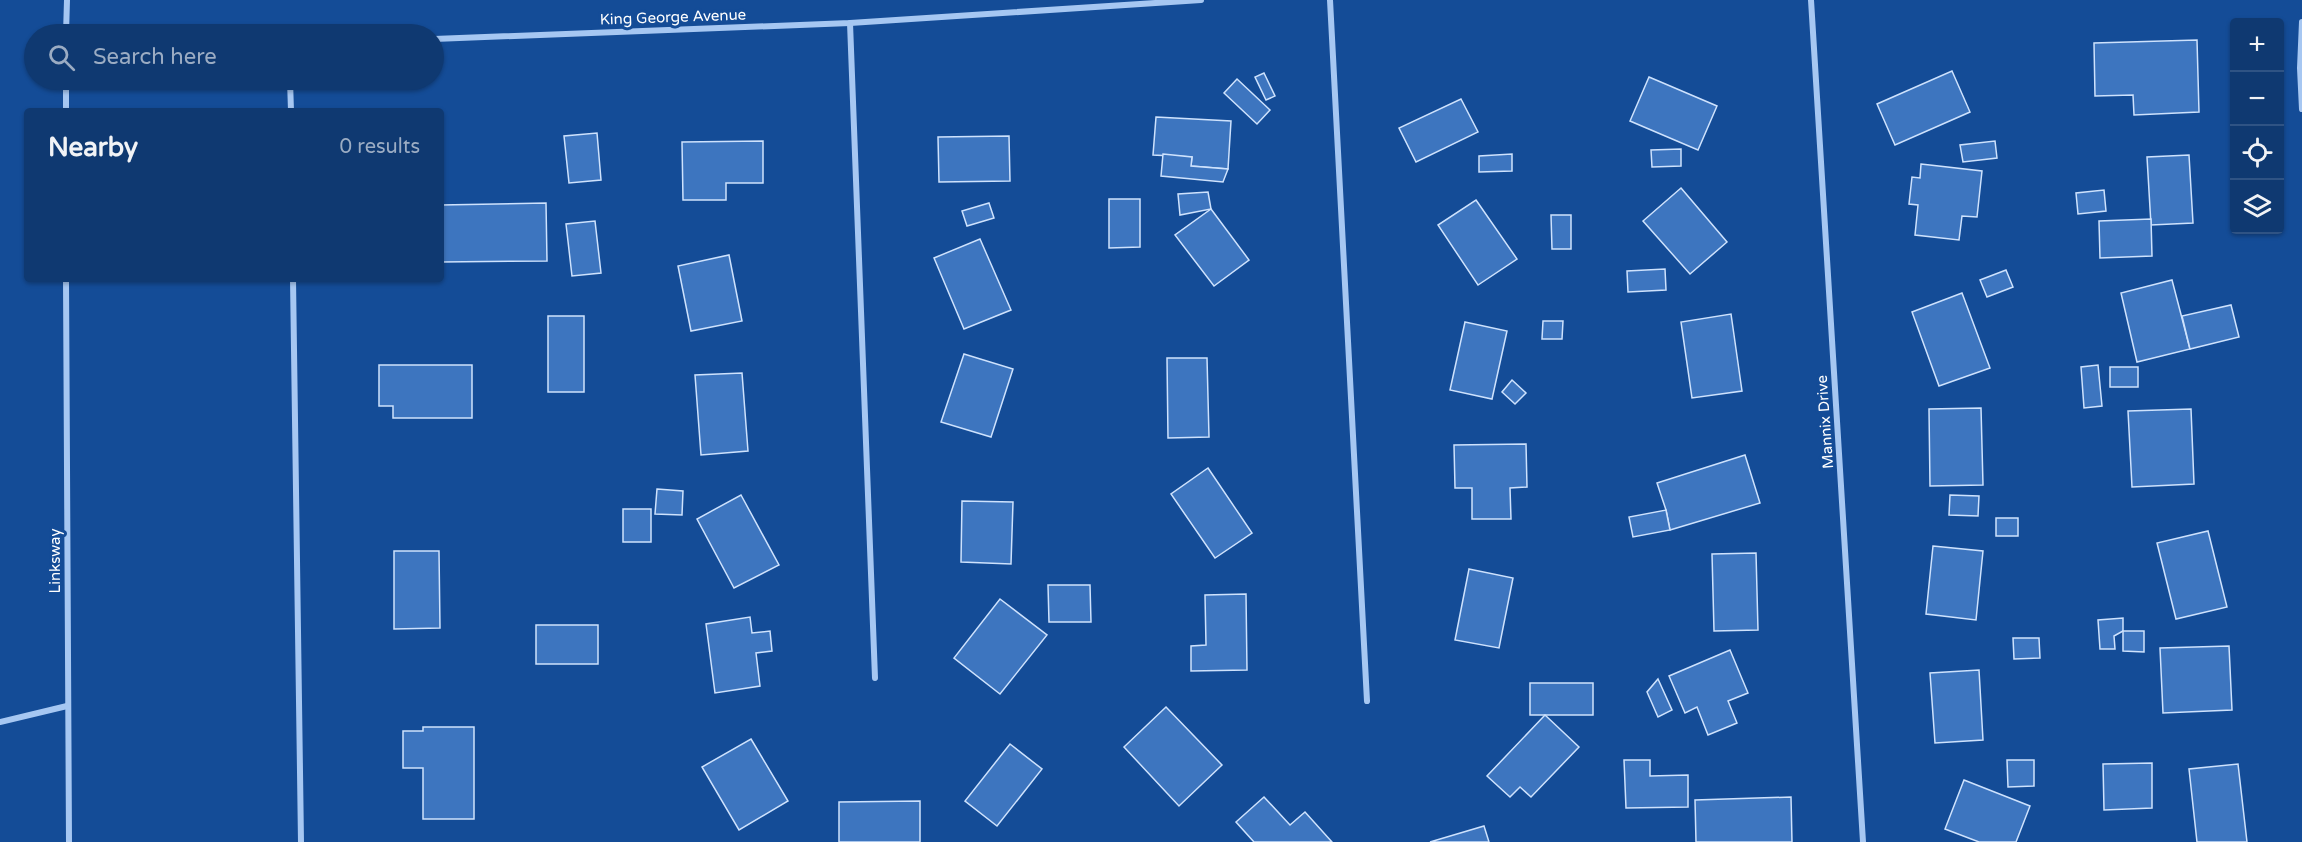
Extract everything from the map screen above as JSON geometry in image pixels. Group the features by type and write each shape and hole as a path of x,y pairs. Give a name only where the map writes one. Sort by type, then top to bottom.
{"street":[{"path":"66,24 67,0"},
{"name":"King George Avenue","path":"444,39 850,23 1201,0"},
{"path":"1330,0 1367,701"},
{"name":"Mannix Drive","path":"1811,0 1863,842"},
{"path":"2302,22 2300,68 2302,109"},
{"path":"850,23 874,678"},
{"path":"66,90 66,108"},
{"path":"290,90 291,108"},
{"name":"Linksway","path":"66,282 69,842"},
{"path":"293,282 301,842"},
{"path":"0,722 67,706"}],"building":[{"path":"2197,40 2199,112 2134,115 2133,95 2095,96 2094,43"},
{"path":"1952,71 1970,112 1895,145 1877,104"},
{"path":"1264,73 1275,96 1266,100 1255,77"},
{"path":"1649,77 1717,106 1698,150 1630,121"},
{"path":"1237,79 1270,110 1257,124 1224,93"},
{"path":"1461,99 1478,132 1416,162 1399,128"},
{"path":"1156,117 1231,121 1228,169 1191,166 1192,157 1153,155"},
{"path":"597,133 601,180 569,183 564,136"},
{"path":"1009,136 1010,181 939,182 938,137"},
{"path":"763,141 763,183 726,183 726,200 683,200 682,142"},
{"path":"1995,141 1997,158 1963,162 1960,145"},
{"path":"1681,149 1681,166 1652,167 1651,150"},
{"path":"1163,154 1192,157 1191,166 1228,169 1223,182 1161,176"},
{"path":"1512,154 1512,171 1479,172 1479,156"},
{"path":"2189,155 2193,223 2151,225 2147,157"},
{"path":"1921,164 1982,171 1977,217 1962,216 1959,240 1915,235 1918,205 1909,204 1912,177 1920,178"},
{"path":"1681,188 1727,242 1690,274 1643,221"},
{"path":"2104,190 2106,211 2078,214 2076,193"},
{"path":"1208,192 1211,209 1180,215 1178,194"},
{"path":"1109,199 1140,199 1140,247 1109,248"},
{"path":"1476,200 1517,259 1478,285 1438,225"},
{"path":"546,203 547,261 444,262 444,205"},
{"path":"989,203 994,218 967,226 962,211"},
{"path":"1211,209 1249,260 1214,286 1175,235"},
{"path":"1551,215 1571,215 1571,249 1552,249"},
{"path":"2151,219 2152,256 2100,258 2099,221"},
{"path":"595,221 601,273 572,276 566,224"},
{"path":"980,239 1011,310 964,329 934,258"},
{"path":"729,255 742,321 691,331 678,266"},
{"path":"1665,269 1666,290 1628,292 1627,271"},
{"path":"2006,270 2013,287 1987,297 1980,280"},
{"path":"2172,280 2190,349 2137,362 2121,293"},
{"path":"1962,293 1990,368 1939,386 1912,312"},
{"path":"2231,305 2239,337 2190,349 2182,316"},
{"path":"1731,314 1742,391 1692,398 1681,322"},
{"path":"548,316 584,316 584,392 548,392"},
{"path":"1543,321 1563,321 1562,339 1542,339"},
{"path":"1465,322 1507,331 1492,399 1450,390"},
{"path":"964,354 1013,369 991,437 941,422"},
{"path":"1167,358 1207,358 1209,437 1168,438"},
{"path":"379,365 472,365 472,418 393,418 393,406 379,406"},
{"path":"2098,365 2102,406 2084,408 2081,367"},
{"path":"2110,367 2138,367 2138,387 2110,387"},
{"path":"742,373 748,451 701,455 695,375"},
{"path":"1512,380 1526,393 1515,404 1502,392"},
{"path":"1981,408 1983,485 1930,486 1929,409"},
{"path":"2191,409 2194,484 2132,487 2128,411"},
{"path":"1526,444 1527,487 1510,488 1511,519 1472,519 1472,488 1455,488 1454,445"},
{"path":"1745,455 1760,503 1670,530 1657,483"},
{"path":"1208,468 1252,533 1215,558 1171,494"},
{"path":"657,489 683,491 682,515 655,514"},
{"path":"741,495 779,565 734,588 697,519"},
{"path":"1950,495 1979,496 1978,516 1949,515"},
{"path":"962,501 1013,502 1011,564 961,562"},
{"path":"623,509 651,509 651,542 623,542"},
{"path":"1666,510 1670,530 1633,537 1629,517"},
{"path":"1996,518 2018,518 2018,536 1996,536"},
{"path":"2208,531 2227,607 2176,619 2157,543"},
{"path":"1933,546 1983,551 1976,620 1926,614"},
{"path":"394,551 439,551 440,628 394,629"},
{"path":"1756,553 1758,630 1714,631 1712,554"},
{"path":"1469,569 1513,578 1499,648 1455,640"},
{"path":"1048,585 1090,585 1091,622 1049,622"},
{"path":"1246,594 1247,670 1191,671 1191,646 1206,645 1205,595"},
{"path":"1000,599 1047,635 1000,694 954,658"},
{"path":"750,617 752,633 770,631 772,651 756,653 760,686 715,693 706,624"},
{"path":"2123,618 2123,631 2114,636 2115,649 2100,649 2098,620"},
{"path":"536,625 598,625 598,664 536,664"},
{"path":"2123,631 2144,631 2144,652 2123,651"},
{"path":"2013,638 2039,638 2040,658 2014,659"},
{"path":"2229,646 2232,710 2163,713 2160,648"},
{"path":"1730,650 1748,693 1728,701 1737,723 1708,735 1697,707 1685,713 1669,676"},
{"path":"1979,670 1983,740 1935,743 1930,673"},
{"path":"1658,679 1672,710 1658,717 1647,692"},
{"path":"1530,683 1593,683 1593,715 1530,715"},
{"path":"1166,707 1222,765 1179,806 1124,747"},
{"path":"1545,715 1579,747 1531,797 1520,787 1510,797 1487,776"},
{"path":"423,727 474,727 474,819 423,819 423,768 403,768 403,731 423,731"},
{"path":"751,739 788,801 739,830 702,767"},
{"path":"1010,744 1042,769 997,826 965,801"},
{"path":"1624,760 1650,760 1650,776 1688,775 1688,807 1626,808"},
{"path":"2007,760 2034,760 2034,786 2008,787"},
{"path":"2152,763 2152,808 2104,810 2103,764"},
{"path":"2238,764 2247,842 2197,842 2189,769"},
{"path":"1964,780 2030,806 2016,842 1979,842 1945,829"},
{"path":"1264,797 1290,825 1305,812 1332,842 1254,842 1236,822"},
{"path":"1791,797 1792,842 1696,842 1695,800"},
{"path":"920,801 920,842 839,842 839,802"},
{"path":"1484,826 1489,842 1430,842"}]}
